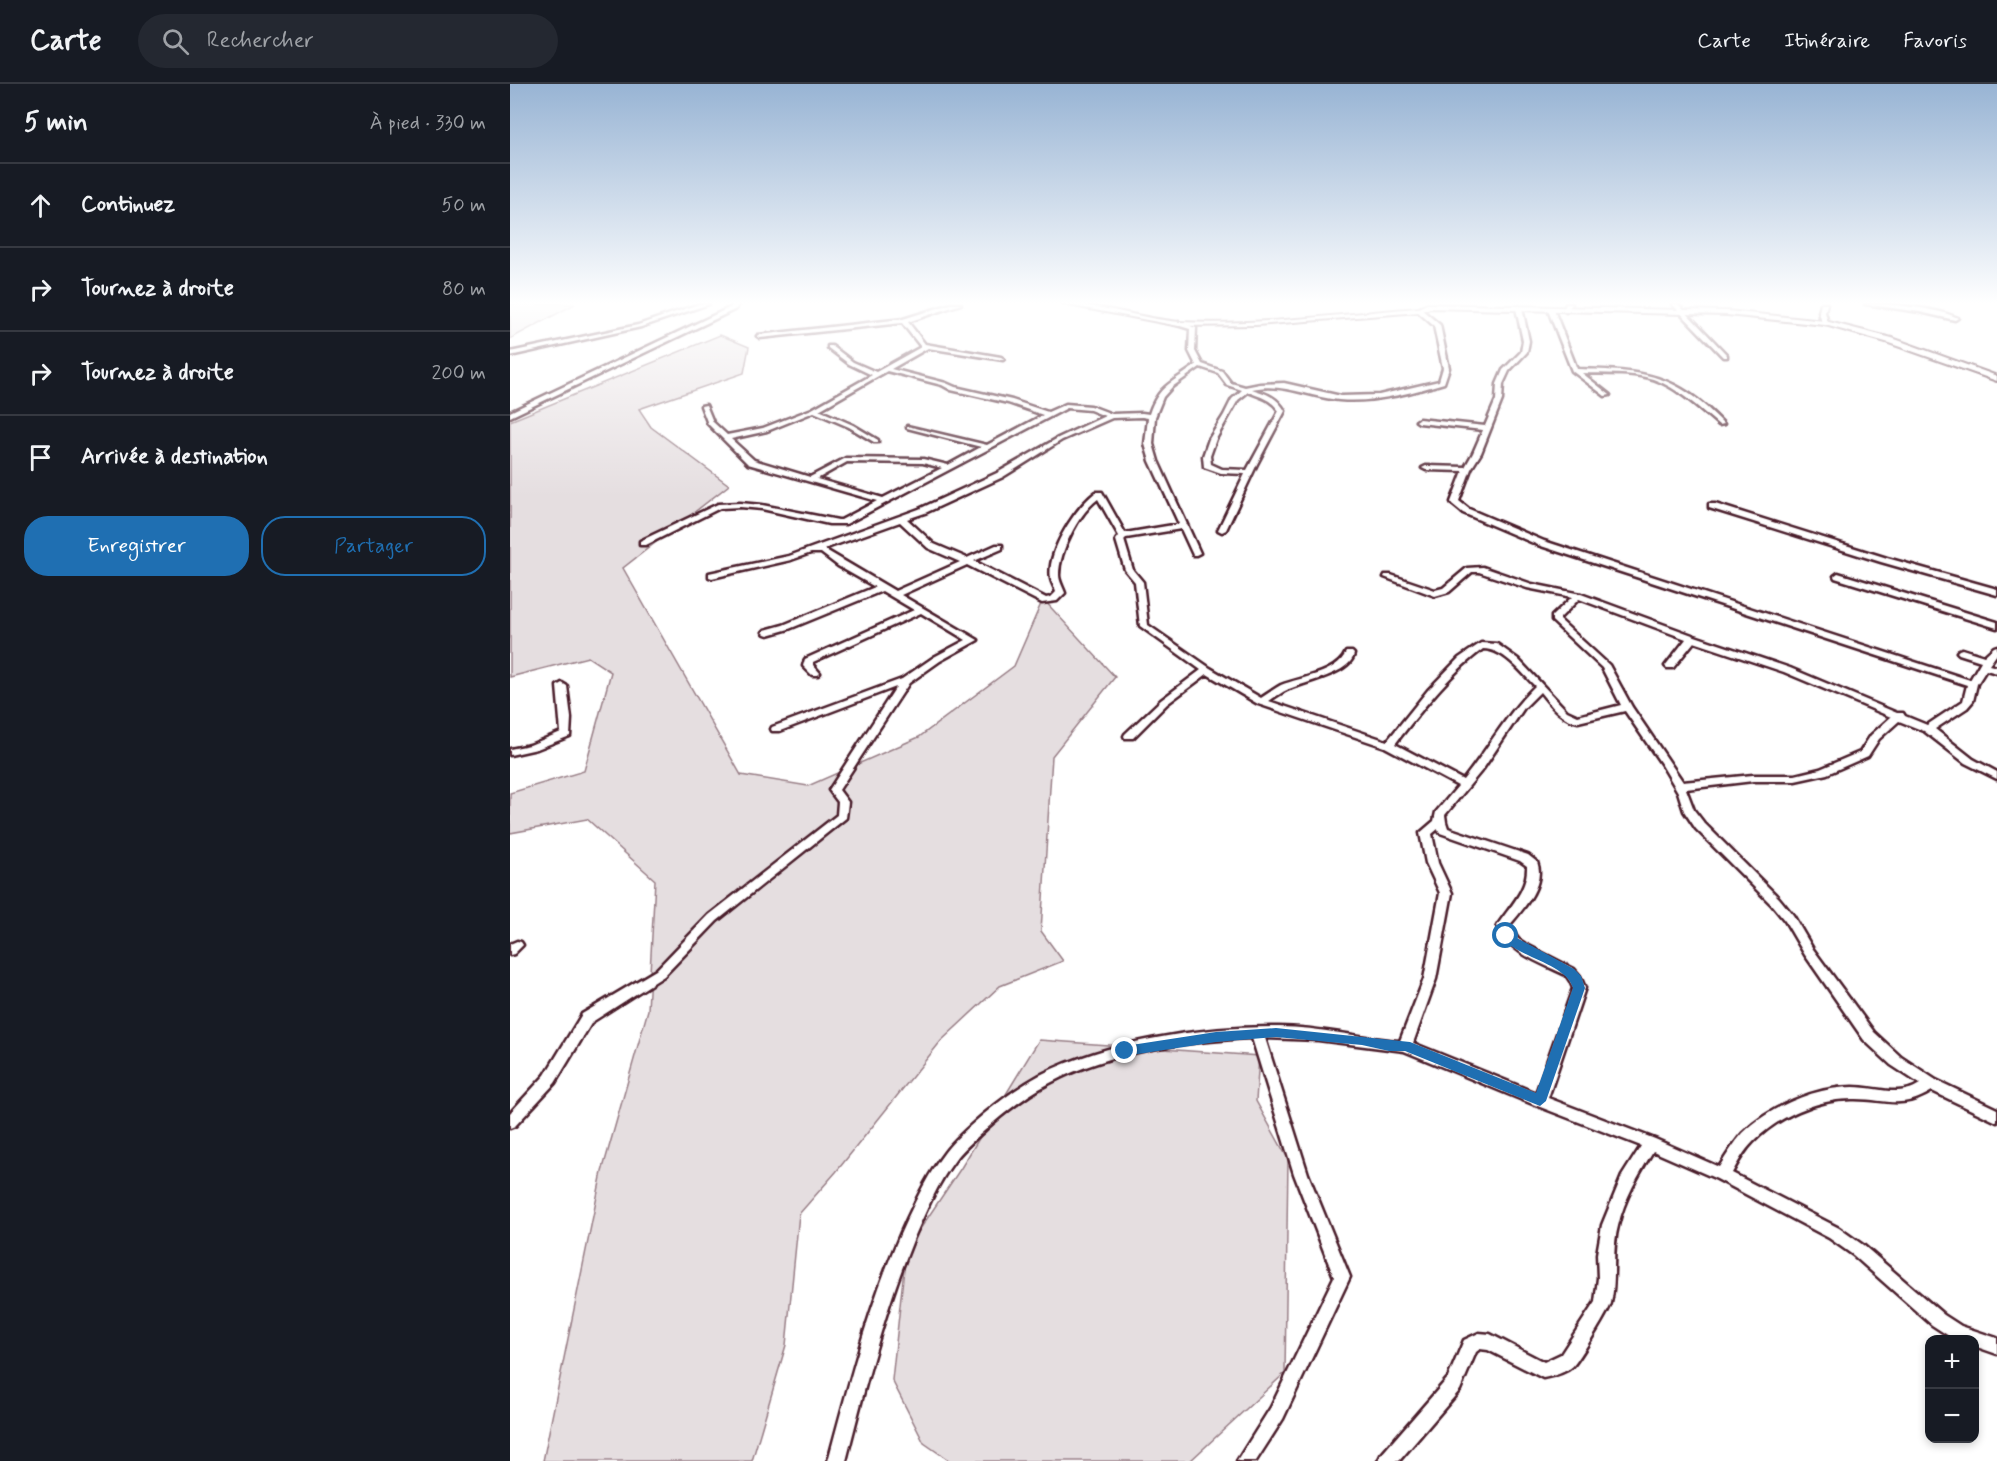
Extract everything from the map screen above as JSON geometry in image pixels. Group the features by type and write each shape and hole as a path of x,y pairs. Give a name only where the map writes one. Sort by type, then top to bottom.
{"street":[{"path":"510,415 608,368"},
{"path":"863,368 878,375"},
{"path":"1194,368 1162,390 1155,402 1149,444 1154,461 1196,553"},
{"path":"1209,368 1220,372 1229,384 1269,397 1282,411 1249,472 1222,530"},
{"path":"1249,472 1213,469 1207,465 1206,458 1210,445 1233,409 1235,399 1245,392 1245,389 1261,384 1285,384 1337,398 1391,395 1442,382 1446,368"},
{"path":"1508,368 1500,384 1499,400 1473,461 1467,469 1455,502 1466,511 1550,546 1972,684"},
{"path":"1968,368 1997,379"},
{"path":"725,438 765,430 814,410 886,369 944,384 953,389 1010,400 1049,415"},
{"path":"1575,371 1607,395"},
{"path":"1575,371 1636,374 1658,379 1670,385 1721,424"},
{"path":"643,543 718,506 730,504 766,507 831,523 843,522 1070,405 1111,416 1152,417"},
{"path":"704,406 710,423 751,462 884,501"},
{"path":"814,410 851,426 876,441"},
{"path":"712,575 791,558 902,519 972,489 1060,439 1111,416"},
{"path":"1419,422 1487,428"},
{"path":"909,427 988,447"},
{"path":"811,479 846,460 923,461 949,467"},
{"path":"1426,468 1467,469"},
{"path":"902,519 931,546 1045,601 1051,601 1061,593 1055,576 1058,554 1065,538 1091,498 1099,494 1123,536"},
{"path":"1712,506 1884,560 1997,592"},
{"path":"1123,536 1183,526"},
{"path":"1123,536 1120,540 1129,570 1139,582 1144,626 1207,670 1261,702 1389,745 1464,785"},
{"path":"896,594 999,547"},
{"path":"777,729 904,681 937,659 974,640 841,564 823,551 811,551"},
{"path":"1388,578 1436,593 1446,590 1470,570 1480,569 1530,586 1578,596 1787,670 1900,715 1928,729 1969,761 1997,776"},
{"path":"1838,576 1997,625"},
{"path":"768,632 786,627 884,587"},
{"path":"1578,596 1555,618 1556,621 1606,667 1627,707 1679,786 1689,811 1700,826 1789,918 1809,952 1869,1036 1896,1061 1931,1084 1997,1116"},
{"path":"815,673 808,666 808,661 921,610"},
{"path":"1670,666 1692,638"},
{"path":"1389,745 1431,692 1462,660 1481,646 1494,646 1515,661 1571,718 1578,719 1627,707"},
{"path":"1928,729 1964,706 1968,701 1972,684 1997,649"},
{"path":"1962,652 1997,670"},
{"path":"1261,702 1283,688 1333,670 1348,660 1349,654"},
{"path":"1129,736 1164,702 1207,670"},
{"path":"510,1122 550,1079 587,1018 660,973 713,918 842,816 843,802 834,790 904,681"},
{"path":"510,752 533,747 566,734 562,686"},
{"path":"1540,686 1520,706 1464,785 1440,814 1440,822 1444,830 1524,858 1533,865 1534,874 1527,890 1503,926 1506,936 1515,944 1570,972 1576,979 1579,988 1540,1101"},
{"path":"1679,786 1753,778 1795,778 1822,772 1864,754 1875,737 1900,715"},
{"path":"1405,1046 1430,979 1446,893 1432,863 1426,833 1440,822"},
{"path":"837,1461 868,1341 888,1280 924,1199 950,1156 970,1135 1014,1098 1047,1078 1082,1064 1150,1046 1276,1032 1405,1046 1650,1143 1722,1175 1834,1233 1858,1250 1938,1320 1956,1332 1997,1346"},
{"path":"1246,1461 1277,1413 1342,1277 1301,1174 1257,1034"},
{"path":"1722,1175 1750,1135 1775,1118 1804,1103 1827,1096 1853,1094 1899,1099 1914,1096 1931,1084"},
{"path":"1387,1461 1454,1384 1470,1346 1479,1341 1490,1342 1543,1370 1555,1367 1567,1360 1603,1304 1606,1278 1605,1254 1610,1225 1627,1182 1650,1143"}],"shaded area":[{"path":"639,368 745,368 744,373 639,409 651,427 729,485 623,568 741,775 808,786 919,737 1014,666 1043,599 1115,677 1052,756 1041,931 1063,961 1000,986 941,1041 836,1172 799,1214 786,1345 752,1461 543,1461 602,1172 648,1010 655,880 587,819 510,833 510,793 584,771 611,672 588,657 510,677 510,421"},
{"path":"1039,1040 1259,1056 1256,1101 1288,1159 1285,1373 1190,1461 950,1461 924,1443 892,1380 906,1250 961,1168"}],"route":[{"path":"1125,1051 1216,1037 1276,1032 1362,1040 1389,1046 1405,1046 1540,1101 1579,988 1570,972 1515,944 1506,936"}]}
